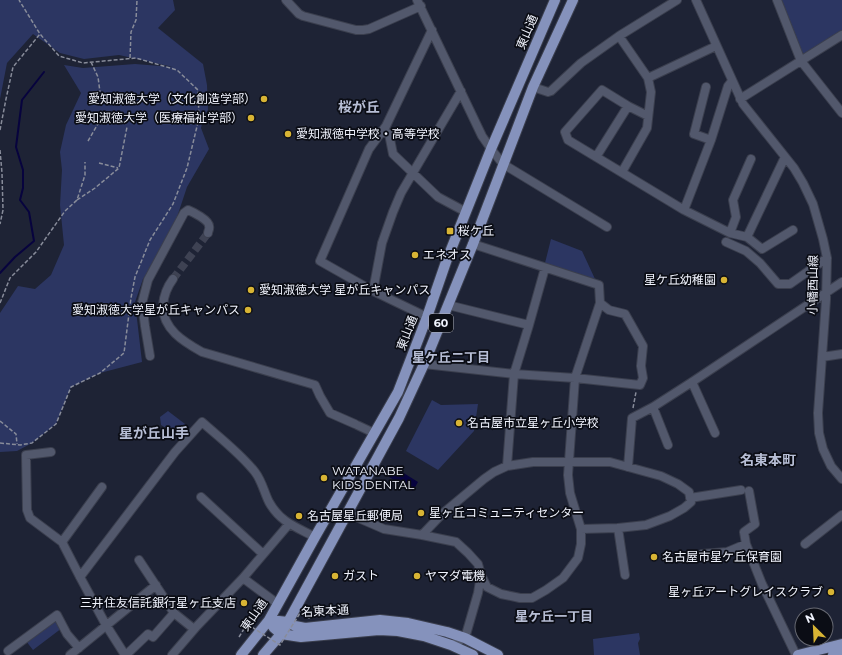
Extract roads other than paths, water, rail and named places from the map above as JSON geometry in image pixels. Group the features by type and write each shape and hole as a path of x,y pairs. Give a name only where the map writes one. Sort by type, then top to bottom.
{"main road":[{"name":"東山通","path":"241,655 269,620 398,392 427,317 446,262 491,149 555,0"},
{"name":"60","path":"264,655 281,634 288,622 399,418 424,364 448,305 533,87 573,0"},
{"name":"名東本通","path":"269,620 288,622 295,626 305,628 380,620 408,623 447,632 465,638 498,655"},
{"path":"269,620 274,628 281,634"},
{"name":"名東本通","path":"281,634 300,638 379,630 398,631 424,636 451,645 473,655"},
{"path":"797,655 842,644"},
{"path":"833,655 842,652"}],"street":[{"path":"286,0 299,14 303,16 356,30 369,29 419,3 482,136 503,164 606,227"},
{"path":"533,87 548,92 552,91 581,63 619,36 677,0"},
{"name":"小幡西山線","path":"696,0 740,99 794,168 813,204 827,258 818,413 819,433 823,449 831,466 842,479"},
{"path":"777,0 801,61 842,113"},
{"path":"427,317 372,291 320,261 369,149 389,120 432,30"},
{"path":"619,36 648,78 651,92 647,128 622,172"},
{"path":"740,99 842,36"},
{"path":"648,78 716,46"},
{"path":"684,210 711,140 728,86 732,82"},
{"path":"706,87 694,134 711,140"},
{"path":"648,116 602,90 565,132 568,140 684,210 730,233 746,237 762,248 793,230"},
{"path":"372,291 382,243 401,193 461,91"},
{"path":"596,156 628,106"},
{"path":"382,131 389,134 393,154 438,196 466,212"},
{"path":"746,237 784,157"},
{"path":"730,233 736,217 733,200 751,159"},
{"path":"150,356 142,303 148,280 184,213 188,210 193,212 208,223 210,228 208,233"},
{"path":"726,242 746,252 760,263 778,284 790,284 827,258"},
{"path":"347,513 384,529 456,542 478,564 486,587 501,594 520,598 532,598 546,590 563,578 578,558 581,544 581,529 570,493 568,475 575,378 600,303 599,285 472,244"},
{"path":"507,466 514,374 544,268"},
{"path":"173,279 164,295 164,317 168,325 177,336 187,344 202,352 314,385 330,413 374,433"},
{"path":"628,467 632,418 653,407 692,382 842,282"},
{"path":"424,364 514,374 575,378 640,385 643,378 641,366 643,346 625,314 609,310 600,303"},
{"path":"448,305 529,325"},
{"path":"822,357 842,354"},
{"path":"692,382 715,433"},
{"path":"653,407 668,445"},
{"path":"80,577 175,452 202,422 244,459 256,474 263,486 269,502 278,514 289,524 315,537"},
{"path":"51,452 26,455 27,510 30,518 62,542 106,625 125,655 148,634 153,637 174,613"},
{"path":"422,535 442,514 484,479 507,466 533,462 610,462 661,476 678,484 689,492 691,502 684,508 646,525 618,528 581,529"},
{"path":"62,542 102,487"},
{"path":"690,498 746,491 755,524 744,532 746,544 762,584 797,655"},
{"path":"201,497 263,554"},
{"path":"806,544 842,515"},
{"path":"172,655 243,578 289,524"},
{"path":"618,528 625,575"},
{"path":"702,554 727,552 746,544"},
{"path":"139,560 174,613 194,630"},
{"path":"451,645 465,638 478,593 481,575"},
{"path":"243,578 278,604"},
{"path":"70,655 156,585"},
{"path":"8,652 57,615 67,634 79,648"}],"waterway":[{"path":"0,273 15,257 34,241 29,212 20,200 23,188 23,170 16,147 22,100 44,72"}],"tunnel":[{"path":"173,279 208,233"}],"place":[{"name":"愛知淑徳大学（文化創造学部）","path":"264,99"},
{"name":"愛知淑徳大学（医療福祉学部）","path":"251,118"},
{"name":"愛知淑徳中学校・高等学校","path":"288,134"},
{"name":"桜ケ丘","path":"450,231"},
{"name":"エネオス","path":"415,255"},
{"name":"星ケ丘幼稚園","path":"724,280"},
{"name":"愛知淑徳大学 星が丘キャンパス","path":"251,290"},
{"name":"愛知淑徳大学星が丘キャンパス","path":"248,310"},
{"name":"名古屋市立星ヶ丘小学校","path":"459,423"},
{"name":"WATANABE KIDS DENTAL","path":"324,478"},
{"name":"星ヶ丘コミュニティセンター","path":"421,513"},
{"name":"名古屋星丘郵便局","path":"299,516"},
{"name":"名古屋市星ケ丘保育園","path":"654,557"},
{"name":"ガスト","path":"335,576"},
{"name":"ヤマダ電機","path":"417,576"},
{"name":"星ヶ丘アートグレイスクラブ","path":"831,592"},
{"name":"三井住友信託銀行星ヶ丘支店","path":"244,603"}],"district":[{"name":"桜が丘","path":"359,107"},
{"name":"星ケ丘二丁目","path":"451,357"},
{"name":"星が丘山手","path":"154,433"},
{"name":"名東本町","path":"768,460"},
{"name":"星ケ丘一丁目","path":"554,616"}]}
